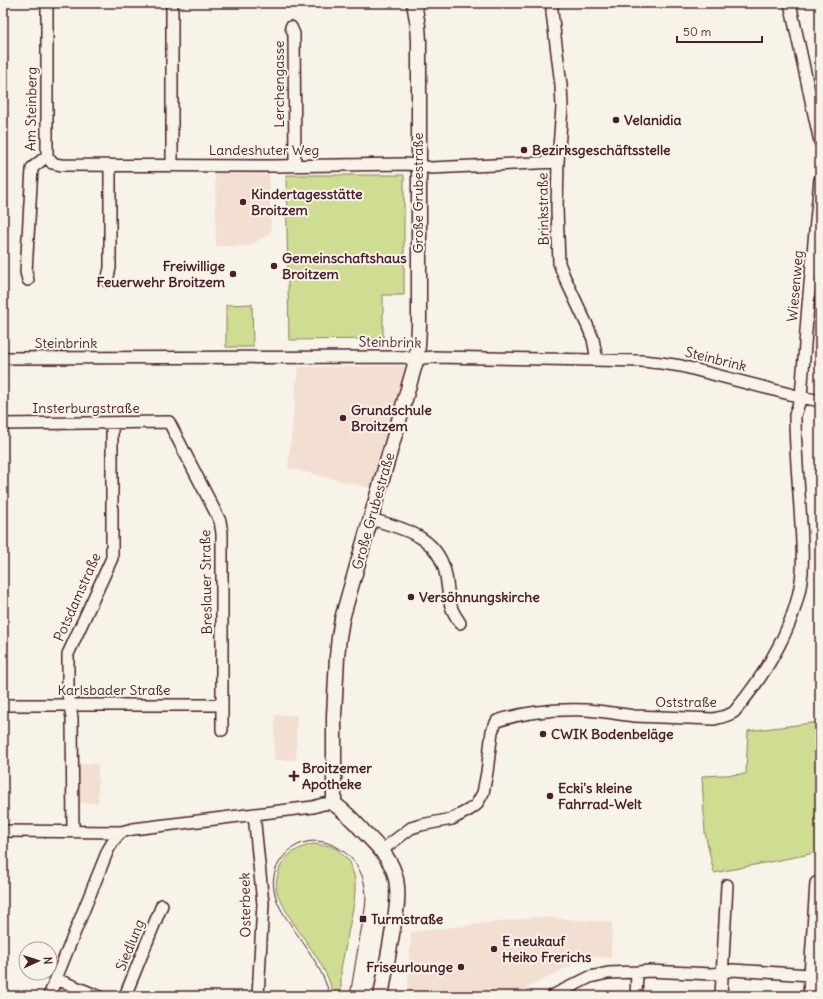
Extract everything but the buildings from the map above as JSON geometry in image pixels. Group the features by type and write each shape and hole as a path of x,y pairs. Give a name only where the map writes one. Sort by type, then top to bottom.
{"street":[{"name":"Am Steinberg","path":"28,280 26,272 32,168 47,156 47,3"},
{"path":"172,3 172,165"},
{"name":"Große Grubestraße","path":"334,804 334,716 337,657 342,619 416,361 418,346 419,40 414,3"},
{"name":"Brinkstraße","path":"552,3 562,107 558,162 557,208 559,263 593,339 597,360"},
{"path":"790,3 820,142"},
{"name":"Lerchengasse","path":"291,27 294,34 295,165"},
{"name":"Landeshuter Weg","path":"47,156 52,163 60,165 418,165 431,168 558,162"},
{"path":"107,281 110,268 110,165"},
{"name":"Wiesenweg","path":"801,397 820,179"},
{"name":"Steinbrink","path":"3,358 405,357 416,361 423,358 642,361 681,366 820,401"},
{"name":"Oststraße","path":"382,850 411,828 452,819 470,810 476,805 483,793 492,731 497,721 532,714 558,711 587,710 634,716 714,719 734,712 763,673 781,643 789,624 799,590 802,573 802,547 795,415 801,397"},
{"name":"Insterburgstraße","path":"3,424 169,422"},
{"name":"Breslauer Straße","path":"169,422 220,521 222,533 222,730"},
{"name":"Potsdamstraße","path":"72,831 72,718 68,694 68,654 112,558 112,423"},
{"path":"371,519 401,528 420,536 431,544 440,558 446,575 452,609 460,622"},
{"name":"Karlsbader Straße","path":"5,704 221,705"},
{"path":"3,831 121,832 133,829 313,807 323,804 334,804 348,815 382,850 394,870 398,892 396,912 381,996"},
{"name":"Osterbeek","path":"254,814 263,904 258,996"},
{"path":"58,974 111,845 121,832"},
{"path":"809,996 816,883"},
{"path":"721,996 728,885"},
{"name":"Siedlung","path":"125,996 162,905"},
{"path":"552,996 590,977 608,973 649,971 712,974 732,970 810,975"},
{"path":"636,996 637,972"},
{"path":"58,980 98,996"},
{"path":"49,996 55,981"}],"shaded area":[{"name":"Kindertagesstätte Broitzem","path":"215,170 269,170 271,233 249,246 216,246"},
{"name":"Grundschule Broitzem","path":"406,366 374,489 288,468 298,367"},
{"path":"275,715 297,715 296,760 274,760"},
{"path":"74,764 98,764 98,803 74,803"},
{"path":"538,917 612,922 611,958 570,956 570,966 512,996 495,996 494,994 491,996 407,996 411,932"}],"green space":[{"path":"286,175 404,175 404,295 383,295 383,339 289,340"},
{"path":"252,304 253,347 226,347 226,305"},
{"path":"820,722 820,852 714,873 705,833 702,776 746,774 748,731"},
{"path":"313,844 331,846 337,849 350,862 355,879 354,903 341,969 341,996 333,996 330,984 319,961 289,916 277,890 276,882 284,860 299,849"}],"tram line":[{"path":"330,996 324,979 316,964 280,907 273,885 274,874 277,866 291,849 303,843 316,841 328,843 340,849 350,857 359,869 364,882 366,896 365,909 350,996"}],"place":[{"name":"Velanidia","path":"616,120"},
{"name":"Bezirksgeschäftsstelle","path":"524,150"},
{"name":"Kindertagesstätte Broitzem","path":"243,202"},
{"name":"Gemeinschaftshaus Broitzem","path":"274,266"},
{"name":"Freiwillige Feuerwehr Broitzem","path":"233,274"},
{"name":"Grundschule Broitzem","path":"343,418"},
{"name":"Versöhnungskirche","path":"411,597"},
{"name":"CWIK Bodenbeläge","path":"543,734"},
{"name":"Broitzemer Apotheke","path":"294,776"},
{"name":"Ecki's kleine Fahrrad-Welt","path":"550,796"},
{"name":"Turmstraße","path":"363,919"},
{"name":"E neukauf Heiko Frerichs","path":"494,949"},
{"name":"Friseurlounge","path":"461,967"}]}
